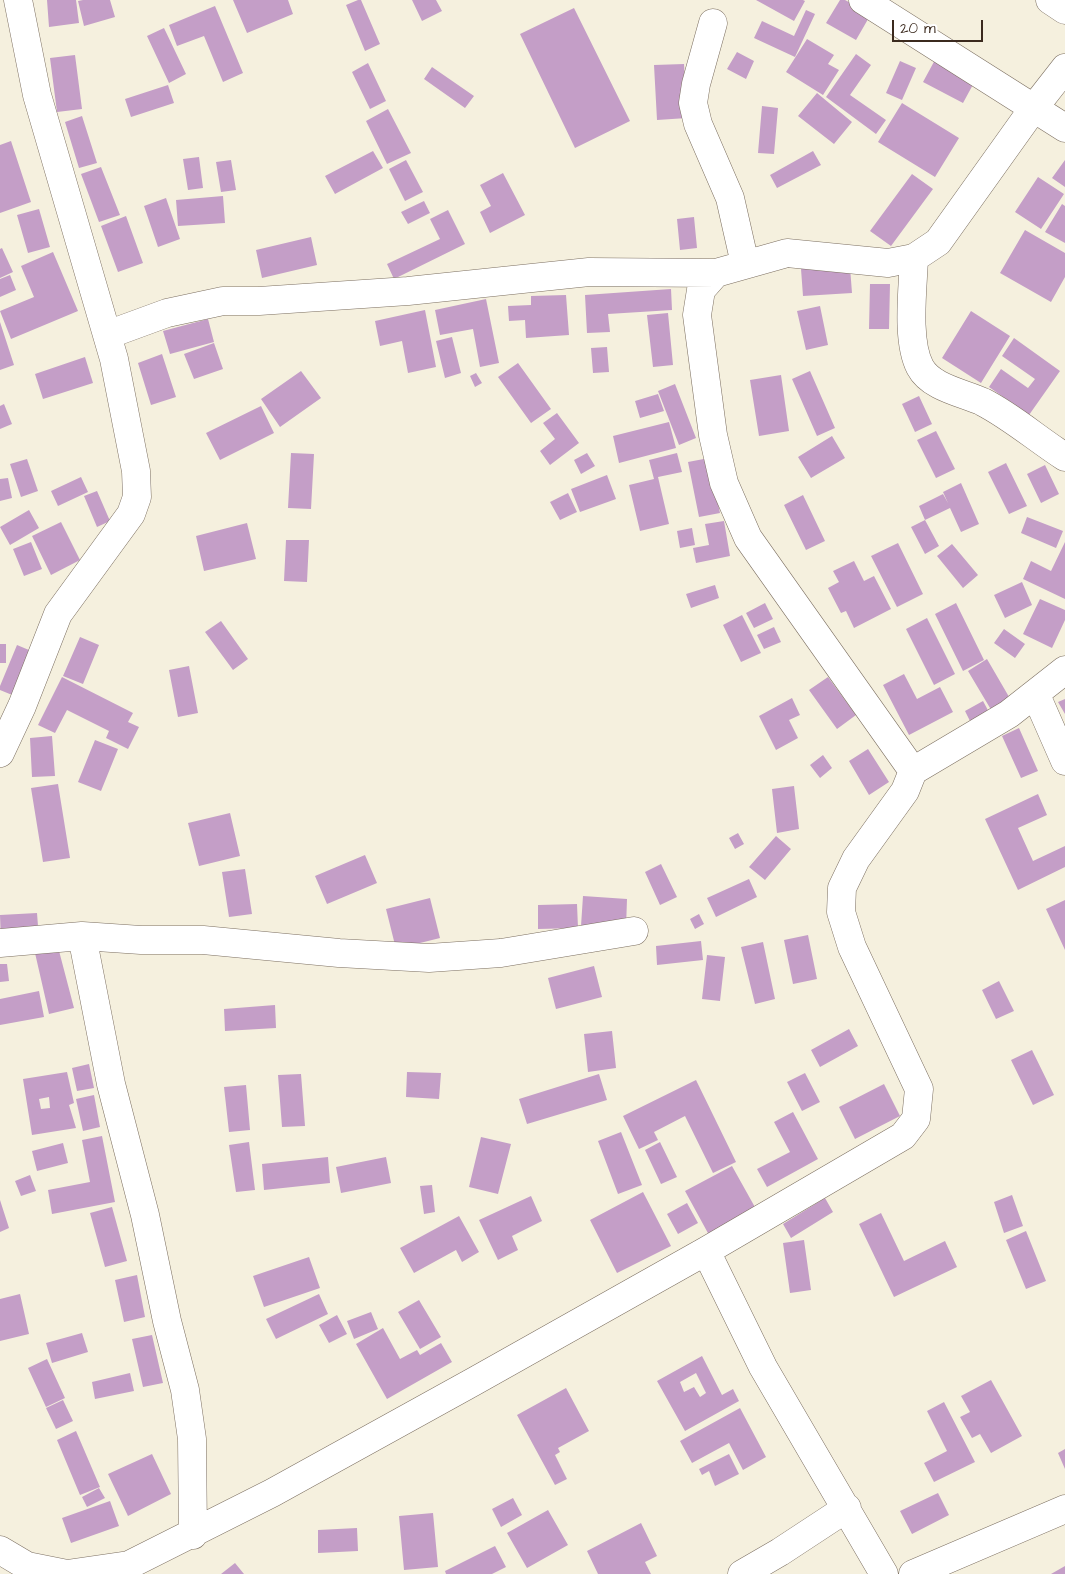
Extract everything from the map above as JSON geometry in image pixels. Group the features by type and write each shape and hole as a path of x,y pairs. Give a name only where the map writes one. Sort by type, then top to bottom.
{"main road":[{"path":"0,753 22,706 58,614 135,506 137,497 136,471 114,360 37,95 18,0"},
{"path":"863,0 1065,128"},
{"path":"1050,0 1065,10"},
{"path":"713,23 696,84 693,102 698,124 730,198 744,264"},
{"path":"107,335 167,314 223,301 259,301 408,291 589,272 716,273 787,253 888,263 914,258 938,242 1033,109 1065,68"},
{"path":"914,258 915,353 921,369 952,390 983,402 1019,424 1041,442 1065,457"},
{"path":"716,273 701,290 697,316 708,407 724,483 748,538 913,771"},
{"path":"0,1550 27,1566 67,1574 128,1569 473,1382 706,1251 903,1136 916,1119 919,1089 852,947 841,912 842,888 856,859 905,791 913,771 977,734 1036,695 1065,670"},
{"path":"1036,695 1065,761"},
{"path":"0,944 82,936 141,940 203,940 357,955 429,958 501,953 634,931"},
{"path":"82,936 111,1084 145,1216 165,1312 185,1390 192,1439 193,1535"},
{"path":"706,1251 763,1367 884,1574"},
{"path":"742,1574 780,1552 847,1508"},
{"path":"913,1574 1065,1509"}],"building":[{"path":"47,0 76,0 79,23 49,27"},
{"path":"110,0 115,17 84,26 78,1"},
{"path":"233,0 288,0 293,14 247,33"},
{"path":"361,0 380,44 365,51 346,5"},
{"path":"412,0 436,0 442,11 422,21"},
{"path":"756,0 803,0 805,1 794,21"},
{"path":"840,0 845,0 871,14 856,40 826,23"},
{"path":"215,6 243,73 223,82 204,36 177,46 169,25"},
{"path":"574,8 630,121 575,148 520,34"},
{"path":"806,10 815,14 795,57 754,38 762,21 794,36"},
{"path":"164,28 186,74 169,83 147,36"},
{"path":"807,39 834,55 828,64 839,70 823,95 786,72"},
{"path":"737,52 754,61 746,79 727,69"},
{"path":"856,54 871,65 850,95 886,120 876,134 826,97"},
{"path":"75,55 82,109 57,112 50,58"},
{"path":"936,58 976,79 963,103 923,82"},
{"path":"900,61 916,68 902,100 886,93"},
{"path":"368,63 386,101 370,109 352,72"},
{"path":"684,64 687,118 657,120 654,65"},
{"path":"432,67 474,96 465,108 424,79"},
{"path":"168,85 174,103 131,117 125,99"},
{"path":"817,93 852,122 834,144 798,116"},
{"path":"902,103 959,138 935,177 878,142"},
{"path":"762,106 778,108 774,154 758,153"},
{"path":"388,109 411,153 387,164 366,121"},
{"path":"82,116 97,163 79,168 65,122"},
{"path":"11,141 31,202 0,213 0,145"},
{"path":"373,151 383,168 335,194 325,176"},
{"path":"813,151 821,165 777,188 770,175"},
{"path":"199,157 203,188 188,190 183,159"},
{"path":"231,160 236,190 221,192 216,162"},
{"path":"406,160 423,192 405,201 389,169"},
{"path":"1065,160 1065,187 1052,178"},
{"path":"101,167 120,215 99,222 81,174"},
{"path":"503,173 525,215 490,233 480,212 491,206 480,185"},
{"path":"912,174 933,189 891,246 870,231"},
{"path":"1038,177 1064,194 1041,229 1015,212"},
{"path":"223,196 225,223 178,226 176,200"},
{"path":"166,198 180,239 158,247 144,206"},
{"path":"424,201 430,213 408,224 401,212"},
{"path":"1062,204 1065,206 1065,243 1045,232"},
{"path":"39,209 50,247 28,253 17,215"},
{"path":"448,210 465,244 394,279 387,264 440,239 430,219"},
{"path":"126,216 143,263 118,272 101,226"},
{"path":"694,217 697,248 680,250 677,219"},
{"path":"1025,230 1065,253 1065,277 1051,302 1000,273"},
{"path":"311,237 317,265 262,278 256,250"},
{"path":"2,248 13,272 0,278 0,249"},
{"path":"53,252 78,311 11,339 0,311 34,297 21,266"},
{"path":"850,267 852,293 803,296 801,269"},
{"path":"10,275 16,290 0,297 0,279"},
{"path":"870,284 890,284 889,329 869,329"},
{"path":"671,289 672,310 608,314 610,332 587,333 585,295"},
{"path":"566,295 569,335 526,338 525,320 509,321 508,306 531,305 531,296"},
{"path":"486,299 499,363 480,367 473,329 440,335 435,310"},
{"path":"820,306 828,345 806,350 797,311"},
{"path":"425,310 436,367 408,373 402,341 380,346 375,321"},
{"path":"971,311 1010,336 981,383 942,358"},
{"path":"668,313 673,365 653,367 647,315"},
{"path":"208,319 214,342 170,354 163,331"},
{"path":"0,322 14,365 0,370"},
{"path":"452,337 461,373 445,378 436,341"},
{"path":"1014,338 1060,371 1029,415 989,387 1001,369 1028,388 1035,379 1002,356"},
{"path":"214,343 223,369 194,379 184,354"},
{"path":"607,347 609,372 593,373 591,348"},
{"path":"162,354 176,397 151,405 138,363"},
{"path":"85,357 93,383 43,399 35,374"},
{"path":"518,363 551,409 531,423 498,377"},
{"path":"301,371 321,398 280,427 261,399"},
{"path":"810,371 835,428 817,436 792,379"},
{"path":"476,373 482,383 475,387 470,376"},
{"path":"781,375 789,431 759,436 750,380"},
{"path":"675,384 696,438 679,445 658,391"},
{"path":"658,394 664,411 640,418 635,401"},
{"path":"919,396 932,424 915,432 902,404"},
{"path":"4,404 12,424 0,429 0,406"},
{"path":"261,406 274,433 220,460 206,433"},
{"path":"557,413 579,443 550,465 540,451 555,439 543,423"},
{"path":"669,422 676,448 619,463 613,436"},
{"path":"936,431 955,469 936,478 917,440"},
{"path":"832,436 845,458 811,478 798,457"},
{"path":"291,453 314,454 311,509 288,508"},
{"path":"587,453 595,466 581,474 574,460"},
{"path":"677,453 682,472 658,477 669,524 640,531 629,485 654,479 649,460"},
{"path":"709,458 720,513 699,517 688,462"},
{"path":"27,459 38,491 21,497 10,464"},
{"path":"1006,463 1027,506 1009,514 988,472"},
{"path":"1045,465 1059,494 1041,503 1027,474"},
{"path":"607,475 616,499 580,512 571,489"},
{"path":"81,477 88,492 58,506 51,491"},
{"path":"8,478 12,498 0,501 0,479"},
{"path":"961,483 979,524 961,532 950,508 925,520 919,506 943,494 948,503 943,492"},
{"path":"97,491 110,521 97,527 84,496"},
{"path":"568,493 577,512 560,520 550,502"},
{"path":"803,495 825,541 806,550 784,505"},
{"path":"29,510 39,528 10,545 0,527"},
{"path":"1027,517 1063,531 1056,548 1021,533"},
{"path":"925,520 939,546 925,554 911,527"},
{"path":"724,521 730,556 696,563 693,548 709,545 705,524"},
{"path":"61,522 80,560 51,575 32,536"},
{"path":"247,523 256,559 204,571 196,536"},
{"path":"692,528 695,545 680,548 677,531"},
{"path":"286,540 309,540 307,582 284,581"},
{"path":"31,542 42,569 24,576 13,549"},
{"path":"1065,542 1065,599 1023,579 1031,561 1051,571"},
{"path":"898,543 923,594 897,607 871,556"},
{"path":"952,544 978,575 963,588 937,556"},
{"path":"854,561 864,581 874,576 891,609 854,628 846,611 841,613 828,588 839,582 833,571"},
{"path":"1022,582 1032,605 1005,618 994,595"},
{"path":"715,585 719,598 691,608 686,594"},
{"path":"1040,599 1065,610 1065,620 1052,648 1023,634"},
{"path":"765,603 773,619 754,628 746,613"},
{"path":"956,603 984,660 963,671 935,614"},
{"path":"742,615 761,653 741,662 723,625"},
{"path":"927,618 955,674 934,685 906,629"},
{"path":"221,621 248,659 233,670 205,632"},
{"path":"774,627 781,642 764,649 757,635"},
{"path":"1004,629 1025,644 1015,658 994,643"},
{"path":"80,637 99,645 83,684 63,676"},
{"path":"0,644 6,644 6,663 0,663"},
{"path":"17,645 36,653 17,697 0,690 0,686"},
{"path":"987,659 1012,702 993,713 968,671"},
{"path":"189,666 198,713 178,717 169,670"},
{"path":"904,674 917,699 940,687 953,712 909,735 883,685"},
{"path":"62,677 133,713 128,722 139,727 128,749 106,738 109,731 67,710 55,733 38,725"},
{"path":"828,677 856,715 837,729 809,690"},
{"path":"792,698 800,715 789,720 798,738 776,750 759,716"},
{"path":"1065,699 1065,714 1058,702"},
{"path":"983,701 990,714 972,725 965,711"},
{"path":"1019,728 1038,771 1021,778 1002,736"},
{"path":"52,736 55,776 32,777 30,738"},
{"path":"95,740 118,749 101,791 78,782"},
{"path":"868,749 889,782 869,795 849,761"},
{"path":"823,755 832,768 820,778 810,765"},
{"path":"58,784 70,858 43,862 31,788"},
{"path":"794,786 799,829 777,833 772,789"},
{"path":"1038,794 1047,815 1018,828 1033,861 1065,846 1065,867 1018,890 985,819"},
{"path":"230,813 240,856 199,866 188,823"},
{"path":"738,833 744,844 735,849 729,838"},
{"path":"776,836 791,849 765,880 749,867"},
{"path":"365,855 377,883 327,904 315,876"},
{"path":"661,864 677,897 660,905 645,872"},
{"path":"245,869 252,914 229,917 222,872"},
{"path":"749,879 757,897 716,917 707,898"},
{"path":"583,896 627,899 626,928 581,926"},
{"path":"430,898 440,938 396,949 386,909"},
{"path":"1065,900 1065,950 1046,909"},
{"path":"577,904 578,928 538,929 538,905"},
{"path":"37,913 39,939 1,941 0,915"},
{"path":"699,914 704,924 695,929 690,919"},
{"path":"808,935 817,979 793,984 784,940"},
{"path":"701,941 703,960 657,965 656,946"},
{"path":"763,942 775,999 755,1004 741,947"},
{"path":"58,947 74,1008 49,1014 35,953"},
{"path":"707,955 725,957 720,1001 702,999"},
{"path":"0,964 7,964 9,981 0,982"},
{"path":"594,966 602,997 556,1009 548,978"},
{"path":"999,981 1014,1011 996,1019 982,990"},
{"path":"39,991 44,1017 0,1025 0,999"},
{"path":"275,1005 276,1028 225,1031 224,1009"},
{"path":"849,1029 858,1046 820,1067 811,1050"},
{"path":"612,1031 616,1068 588,1072 584,1034"},
{"path":"1032,1050 1054,1095 1033,1105 1011,1060"},
{"path":"89,1064 94,1088 77,1091 72,1068"},
{"path":"67,1072 74,1103 69,1105 76,1128 32,1135 23,1079","holes":["49,1097 50,1108 41,1109 39,1099"]},
{"path":"407,1072 441,1073 439,1099 406,1097"},
{"path":"805,1073 820,1102 802,1111 787,1082"},
{"path":"301,1074 305,1126 282,1127 278,1075"},
{"path":"599,1074 607,1100 527,1124 519,1099"},
{"path":"696,1080 736,1162 713,1173 685,1116 654,1132 658,1140 639,1149 623,1116"},
{"path":"884,1084 900,1116 855,1139 839,1107"},
{"path":"246,1085 250,1130 229,1132 224,1087"},
{"path":"94,1095 100,1127 83,1131 76,1099"},
{"path":"793,1112 818,1159 767,1187 757,1169 790,1152 774,1122"},
{"path":"621,1132 642,1185 618,1194 598,1141"},
{"path":"102,1136 115,1202 52,1214 48,1190 90,1182 82,1140"},
{"path":"481,1137 511,1144 498,1194 469,1187"},
{"path":"249,1142 255,1190 236,1192 229,1145"},
{"path":"660,1142 677,1177 661,1184 645,1150"},
{"path":"63,1143 68,1163 37,1171 32,1151"},
{"path":"328,1157 330,1183 264,1190 262,1164"},
{"path":"386,1157 391,1183 341,1193 336,1167"},
{"path":"732,1166 756,1209 709,1235 685,1191"},
{"path":"30,1175 36,1191 21,1196 15,1181"},
{"path":"432,1185 435,1212 424,1214 420,1186"},
{"path":"643,1192 671,1246 617,1273 590,1220"},
{"path":"1012,1195 1023,1226 1004,1233 994,1202"},
{"path":"531,1196 542,1221 512,1236 518,1250 498,1260 479,1220"},
{"path":"825,1198 833,1212 791,1238 783,1224"},
{"path":"0,1200 9,1228 0,1232"},
{"path":"687,1203 698,1223 678,1234 667,1214"},
{"path":"112,1207 127,1261 105,1267 90,1213"},
{"path":"881,1213 904,1261 945,1241 957,1267 894,1297 859,1224"},
{"path":"459,1216 479,1252 462,1262 456,1250 414,1273 400,1248"},
{"path":"1026,1231 1046,1281 1026,1289 1006,1240"},
{"path":"804,1240 811,1290 790,1293 783,1243"},
{"path":"309,1257 320,1288 264,1307 253,1276"},
{"path":"137,1275 145,1317 124,1322 115,1280"},
{"path":"20,1294 29,1334 0,1341 0,1299"},
{"path":"319,1294 328,1314 276,1339 266,1319"},
{"path":"419,1300 441,1337 420,1349 398,1312"},
{"path":"371,1312 378,1329 354,1339 347,1321"},
{"path":"337,1315 347,1334 329,1343 319,1325"},
{"path":"383,1328 400,1359 417,1350 420,1355 441,1343 452,1362 387,1399 356,1344"},
{"path":"82,1333 88,1352 52,1363 46,1343"},
{"path":"152,1335 163,1383 143,1387 132,1339"},
{"path":"702,1356 722,1395 733,1389 739,1401 685,1431 657,1381","holes":["696,1373 706,1393 700,1397 694,1387 684,1392 680,1382"]},
{"path":"47,1359 65,1398 46,1407 28,1368"},
{"path":"130,1373 134,1391 95,1399 92,1382"},
{"path":"991,1380 1022,1436 991,1453 980,1434 972,1438 960,1417 970,1412 961,1396"},
{"path":"566,1388 589,1431 558,1448 560,1452 555,1455 567,1479 555,1485 517,1415"},
{"path":"63,1400 73,1421 56,1429 46,1408"},
{"path":"944,1402 975,1462 934,1482 924,1463 947,1451 927,1411"},
{"path":"740,1408 766,1457 743,1470 729,1443 692,1463 680,1441"},
{"path":"76,1431 100,1487 80,1495 57,1440"},
{"path":"1065,1449 1065,1469 1058,1453"},
{"path":"152,1454 171,1494 128,1516 108,1474"},
{"path":"729,1454 739,1474 715,1486 709,1471 702,1475 699,1469"},
{"path":"99,1488 105,1498 87,1507 82,1497"},
{"path":"938,1493 949,1515 912,1534 900,1511"},
{"path":"513,1498 522,1515 501,1527 492,1509"},
{"path":"110,1501 119,1526 71,1543 62,1518"},
{"path":"548,1510 568,1545 527,1568 507,1533"},
{"path":"433,1513 438,1567 404,1570 399,1516"},
{"path":"641,1523 657,1556 645,1562 651,1574 598,1574 587,1551"},
{"path":"357,1528 358,1551 318,1553 318,1530"},
{"path":"495,1546 506,1567 492,1574 446,1574 445,1571"},
{"path":"235,1563 244,1574 221,1574"},
{"path":"1065,1566 1065,1574 1051,1574"}]}
